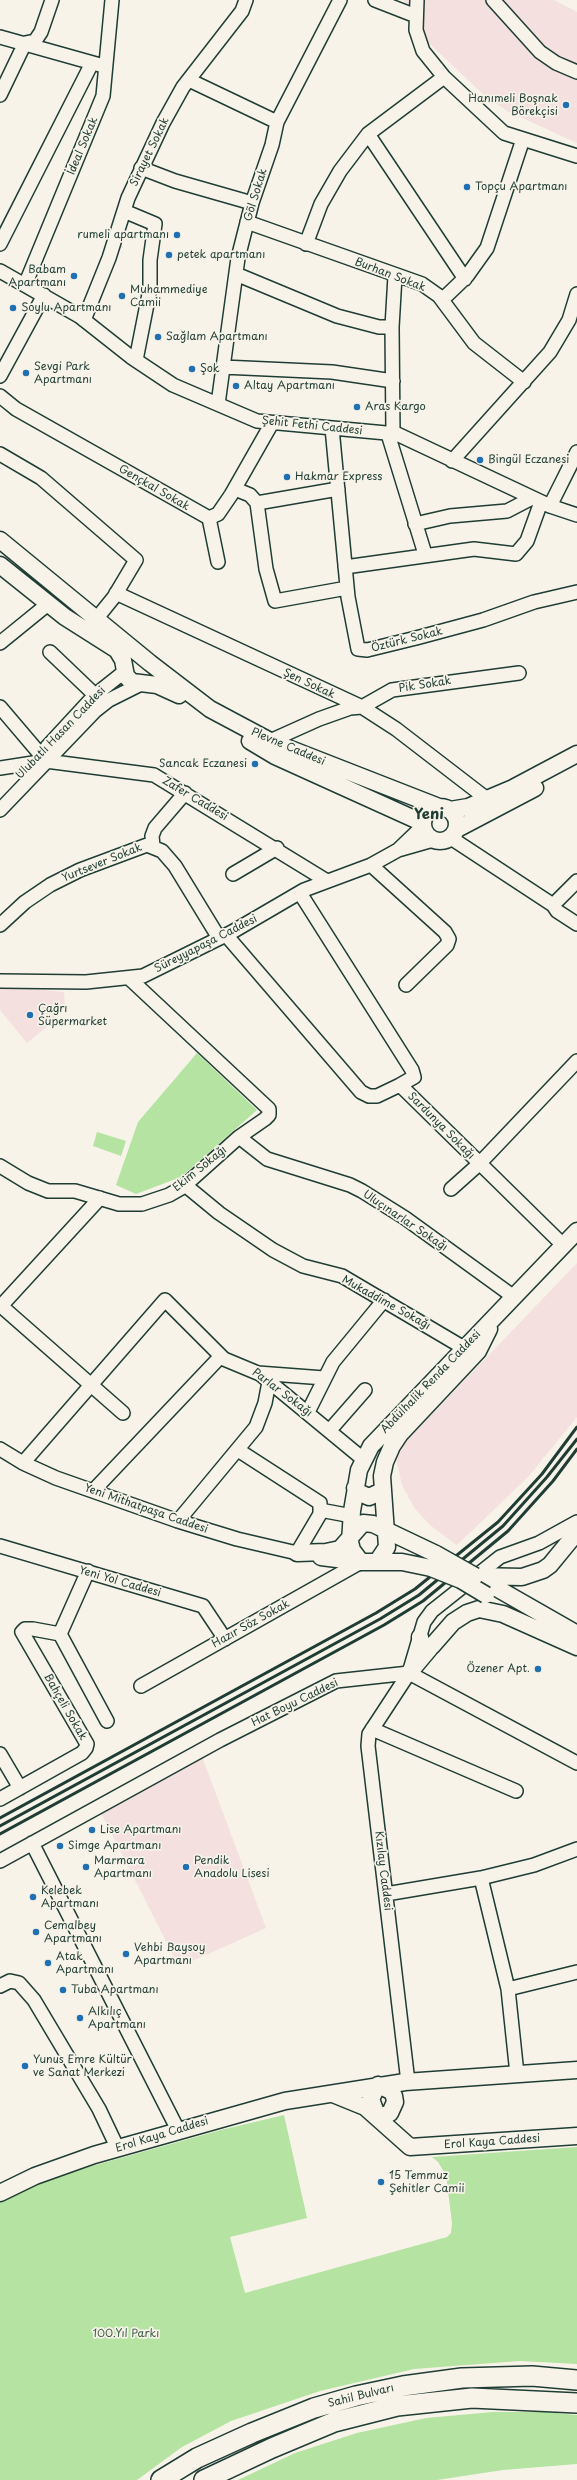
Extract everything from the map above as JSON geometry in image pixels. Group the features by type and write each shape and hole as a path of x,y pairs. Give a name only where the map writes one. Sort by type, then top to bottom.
{"highway":[{"name":"Sahil Bulvarı","path":"161,2480 200,2457 252,2433 314,2408 356,2396 403,2386 462,2378 504,2376 577,2380"},
{"path":"558,2378 577,2376"},
{"name":"Sahil Bulvarı","path":"204,2480 272,2448 334,2422 397,2406 472,2398 577,2403"}],"main road":[{"name":"Plevne Caddesi","path":"0,540 147,660 210,709 270,741 444,809"},
{"path":"0,565 65,617 117,650 123,660 124,669 132,682 142,684 150,676 147,660 130,659 124,669"},
{"path":"65,617 80,618 82,614 79,603"},
{"name":"Plevne Caddesi","path":"142,684 163,686 175,692 275,756 423,824"},
{"path":"577,754 468,807 429,811 423,824 427,835 432,840 439,842 577,764"},
{"path":"444,809 456,819 454,834"},
{"name":"Abdülhalik Renda Caddesi","path":"385,1531 382,1476 385,1462 400,1434 471,1350 495,1317 577,1231"},
{"name":"Abdülhalik Renda Caddesi","path":"361,1562 352,1550 350,1539 355,1488 363,1459 380,1434 471,1350"},
{"path":"355,1488 360,1493 369,1497 382,1491"},
{"path":"297,1553 336,1550 350,1539 358,1526 363,1523 373,1524 434,1561 461,1580 496,1587 577,1647"},
{"path":"378,1562 387,1547 385,1531"},
{"path":"496,1587 543,1570 550,1565 577,1532"},
{"path":"297,1553 361,1562 434,1561 475,1576 577,1634"},
{"path":"409,1673 425,1643 467,1613 479,1609 503,1614 577,1647"},
{"name":"Erol Kaya Caddesi","path":"0,2193 40,2174 118,2149 285,2101 330,2092 378,2085 577,2070"},
{"path":"378,2085 390,2091 394,2096 395,2102 390,2113 378,2118 371,2099 378,2085"},
{"name":"Erol Kaya Caddesi","path":"330,2092 357,2103 378,2118 410,2147 577,2136"}],"street":[{"path":"0,95 25,43 35,40 41,32 52,0"},
{"name":"İdeal Sokak","path":"25,284 103,96 107,67 112,0"},
{"name":"Sirayet Sokak","path":"84,320 109,258 124,211 141,168 164,122 189,80 238,16 246,0"},
{"name":"Göl Sokak","path":"218,404 236,274 252,203 272,145 277,122 340,0"},
{"path":"375,0 416,16"},
{"path":"417,0 416,30 423,50 444,77 504,133 577,156"},
{"path":"493,0 540,52 556,63 577,72"},
{"path":"0,37 107,67"},
{"path":"0,244 92,63"},
{"path":"306,244 321,204 340,171 368,134 444,77"},
{"path":"189,80 277,122"},
{"path":"368,134 465,279"},
{"path":"442,300 465,279 487,248 523,139"},
{"path":"141,168 175,181 252,203"},
{"path":"124,211 155,224 150,260 150,289 136,360"},
{"name":"Burhan Sokak","path":"247,222 395,276 422,284 442,300 474,343 524,382"},
{"name":"Şehit Fethi Caddesi","path":"0,271 44,295 84,320 136,360 173,385 257,421 391,434 541,502 577,515"},
{"path":"236,274 337,316 379,327 392,327"},
{"path":"395,276 392,327 393,381 391,434 415,524 425,554"},
{"path":"452,461 550,352 569,320 577,294"},
{"path":"0,376 44,295"},
{"path":"223,367 332,372 393,381"},
{"name":"Gençkal Sokak","path":"0,396 16,410 209,518"},
{"path":"218,562 209,518 218,514 235,489 272,423"},
{"name":"Öztürk Sokak","path":"332,428 347,588 354,640 358,649 363,650 461,626 534,602 577,592"},
{"path":"345,567 425,554 474,549 516,554 527,541 541,502 577,452"},
{"path":"0,454 41,478 136,560 116,593 97,618"},
{"path":"235,489 250,495 257,502 266,569 275,601 347,588"},
{"path":"257,502 338,489"},
{"path":"415,524 450,516 507,511 541,502"},
{"name":"Şen Sokak","path":"116,593 362,707 396,729 487,799"},
{"path":"0,643 48,604"},
{"path":"50,652 94,695"},
{"name":"Ulubatlı Hasan Caddesi","path":"0,810 94,695 124,669"},
{"name":"Pik Sokak","path":"270,741 319,719 350,708 362,707 392,690 519,673"},
{"name":"Ulubatlı Hasan Caddesi","path":"43,757 104,703 142,684"},
{"path":"0,707 43,757"},
{"name":"Zafer Caddesi","path":"0,768 31,764 43,757 135,774 154,775 277,848 327,881"},
{"name":"Ulubatlı Hasan Caddesi","path":"0,797 31,764"},
{"path":"153,846 152,836 155,828 185,794"},
{"path":"398,850 423,824"},
{"path":"454,834 553,905 577,918"},
{"path":"398,850 432,840"},
{"name":"Yurtsever Sokak","path":"0,925 25,902 50,885 124,853 147,845 153,846 162,851 175,866 222,936 361,1092 369,1096 377,1096 400,1085"},
{"path":"233,874 277,848"},
{"name":"Süreyyapaşa Caddesi","path":"0,981 86,982 130,979 143,976 222,936 300,893 327,881 371,865 398,850"},
{"path":"371,865 445,932 449,939 447,945 406,985"},
{"path":"553,905 577,881"},
{"name":"Sardunya Sokağı","path":"300,893 412,1070 414,1077 400,1085 564,1246"},
{"path":"553,905 557,911 577,924"},
{"path":"130,979 269,1109 269,1115 265,1119 239,1137"},
{"path":"451,1189 479,1164 577,1061"},
{"name":"Ekim Sokağı","path":"0,1166 28,1183 48,1191 75,1191 119,1204 142,1204 168,1195 185,1185 239,1137"},
{"name":"Uluçınarlar Sokağı","path":"239,1137 267,1159 350,1185 362,1191 405,1218 514,1297"},
{"name":"Mukaddime Sokağı","path":"185,1185 219,1213 273,1250 303,1266 332,1276 342,1276 471,1350"},
{"path":"100,1198 0,1306 123,1413"},
{"name":"Parlar Sokağı","path":"89,1385 165,1300 221,1356 257,1373 308,1412 363,1459"},
{"path":"308,1412 324,1378 346,1346 384,1300"},
{"path":"93,1491 221,1356"},
{"path":"257,1373 324,1378"},
{"path":"178,1521 256,1427 266,1403 269,1382"},
{"path":"23,1463 89,1385"},
{"path":"330,1430 365,1390"},
{"name":"Yeni Mithatpaşa Caddesi","path":"0,1449 23,1463 93,1491 178,1521 236,1539 297,1553"},
{"path":"238,1450 320,1503 320,1514 297,1553"},
{"path":"320,1510 352,1516"},
{"path":"425,1643 424,1622 432,1611 500,1557 539,1543 577,1522"},
{"name":"Yeni Yol Caddesi","path":"0,1546 203,1606 225,1639"},
{"name":"Hazır Söz Sokak","path":"141,1686 361,1562"},
{"path":"88,1571 60,1634 107,1721"},
{"name":"Bahçeli Sokak","path":"20,1788 82,1753 87,1746 22,1632 25,1629 32,1629 60,1634"},
{"path":"409,1673 577,1763"},
{"name":"Kızılay Caddesi","path":"408,2082 368,1746 369,1734 409,1673"},
{"name":"Hat Boyu Caddesi","path":"0,1861 32,1842 220,1740 336,1681 409,1673"},
{"path":"372,1729 516,1791"},
{"path":"0,1754 20,1788 0,1799"},
{"path":"32,1842 179,2132"},
{"path":"386,1894 481,1878 534,1865 577,1849"},
{"path":"481,1878 508,1989 517,2074"},
{"path":"508,1989 577,1972"},
{"path":"0,1986 10,1981 19,1983 34,2000 99,2109 118,2149"}],"shaded area":[{"path":"404,0 554,0 577,12 577,143 507,111 483,94 418,33"},
{"name":"Çağrı Süpermarket","path":"0,986 64,992 65,1007 54,1008 55,1020 27,1043 0,1010"},
{"path":"577,1263 577,1417 528,1477 457,1545 431,1526 415,1509 402,1485 395,1453"},
{"name":"Pendik Anadolu Lisesi","path":"201,1754 266,1928 179,1967 97,1805"}],"green space":[{"path":"197,1053 257,1110 181,1177 136,1194 116,1185 138,1122"},
{"path":"97,1132 126,1141 121,1156 93,1146"},
{"name":"100.Yıl Parkı","path":"284,2115 307,2218 230,2237 245,2293 447,2237 451,2233 452,2223 446,2175 438,2162 432,2157 577,2147 577,2364 520,2361 414,2369 320,2391 231,2421 182,2447 137,2480 0,2480 0,2202 32,2185 60,2175 221,2130"},
{"path":"493,2412 544,2412 577,2415 577,2464 503,2470 437,2480 238,2480 295,2453 357,2433 426,2418"}],"railway":[{"path":"0,1818 376,1613 415,1589 498,1522 542,1474 577,1427"},
{"path":"0,1826 380,1619 419,1595 503,1526 547,1477 577,1439"},
{"path":"0,1834 384,1625 423,1601 508,1531 553,1481 577,1449"}],"place":[{"name":"Hanımeli Boşnak Börekçisi","path":"566,105"},
{"name":"Topçu Apartmanı","path":"467,187"},
{"name":"rumeli apartmanı","path":"177,235"},
{"name":"petek apartmanı","path":"169,255"},
{"name":"Babam Apartmanı","path":"74,276"},
{"name":"Muhammediye Camii","path":"122,296"},
{"name":"Soylu Apartmanı","path":"13,308"},
{"name":"Sağlam Apartmanı","path":"158,337"},
{"name":"Şok","path":"192,369"},
{"name":"Sevgi Park Apartmanı","path":"26,373"},
{"name":"Altay Apartmanı","path":"236,386"},
{"name":"Aras Kargo","path":"357,407"},
{"name":"Bingül Eczanesi","path":"480,460"},
{"name":"Hakmar Express","path":"287,477"},
{"name":"Sancak Eczanesi","path":"255,764"},
{"name":"Çağrı Süpermarket","path":"30,1015"},
{"name":"Özener Apt.","path":"538,1669"},
{"name":"Lise Apartmanı","path":"92,1830"},
{"name":"Simge Apartmanı","path":"60,1846"},
{"name":"Marmara Apartmanı","path":"86,1867"},
{"name":"Pendik Anadolu Lisesi","path":"186,1867"},
{"name":"Kelebek Apartmanı","path":"33,1897"},
{"name":"Cemalbey Apartmanı","path":"36,1932"},
{"name":"Vehbi Baysoy Apartmanı","path":"126,1954"},
{"name":"Atak Apartmanı","path":"48,1963"},
{"name":"Tuba Apartmanı","path":"63,1990"},
{"name":"Alkılıç Apartmanı","path":"80,2018"},
{"name":"Yunus Emre Kültür ve Sanat Merkezi","path":"25,2066"},
{"name":"15 Temmuz Şehitler Camii","path":"381,2182"}],"district":[{"name":"Yeni","path":"429,815"}]}
